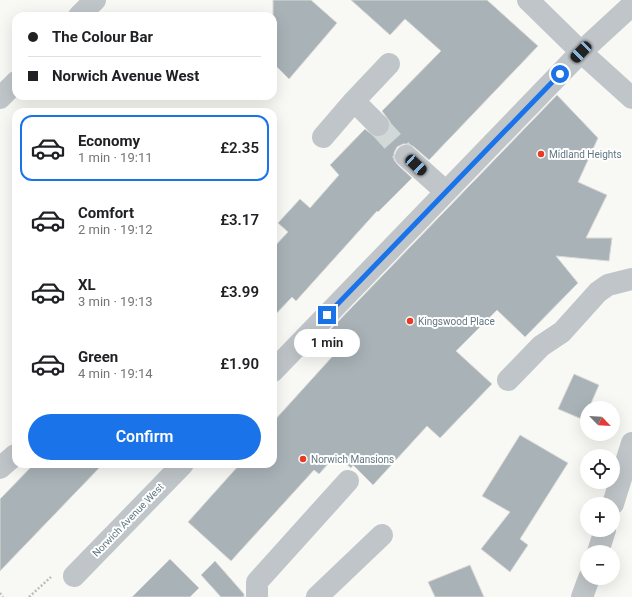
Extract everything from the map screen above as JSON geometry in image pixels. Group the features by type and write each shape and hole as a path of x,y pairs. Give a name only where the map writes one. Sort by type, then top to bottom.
{"street":[{"path":"84,12 95,0"},
{"path":"528,0 581,52 632,98"},
{"path":"277,366 581,52 632,6"},
{"path":"324,137 354,101 389,64"},
{"path":"0,98 12,86"},
{"path":"354,101 378,125"},
{"path":"406,156 446,192"},
{"path":"508,380 541,346 562,332 598,292 608,285 632,279"},
{"path":"615,497 632,443"},
{"path":"0,468 12,458"},
{"name":"Norwich Avenue West","path":"74,576 179,468"},
{"path":"257,597 257,582 348,481"},
{"path":"317,597 382,535"},
{"path":"582,597 586,585"}],"path":[{"path":"0,593 3,597"}],"building":[{"path":"273,0 311,0 337,23 289,79 277,67 277,12 273,12"},
{"path":"351,0 487,0 538,46 429,160 409,144 403,144 397,147 394,153 394,160 412,178 378,212 377,211 296,301 292,297 277,313 277,244 288,232 278,223 300,199 310,208 339,175 330,165 365,129 375,137 382,137 387,134 390,128 390,122 382,111 441,51 405,19 390,35"},
{"path":"557,95 598,138 578,182 607,195 586,238 612,238 609,261 556,256 578,283 525,337 497,310 456,351 492,384 440,438 427,426 373,485 353,465 351,468 336,455 319,474 314,470 231,561 188,522 236,468 277,468 277,418 341,347 326,334"},
{"path":"574,374 599,385 592,401 580,401 580,418 558,409"},
{"path":"520,435 568,463 520,539 528,545 510,572 481,549 510,512 482,496"},
{"path":"30,468 99,468 0,571 0,499"},
{"path":"170,559 199,588 190,597 132,597"},
{"path":"215,561 244,594 244,597 221,597 201,575"},
{"path":"470,565 484,597 435,597 428,582"}],"tunnel":[{"path":"378,125 406,156"}],"place":[{"name":"Midland Heights","path":"541,154"},
{"name":"Kingswood Place","path":"410,321"},
{"name":"Norwich Mansions","path":"303,459"}],"route":[{"path":"327,315 560,74"}]}
